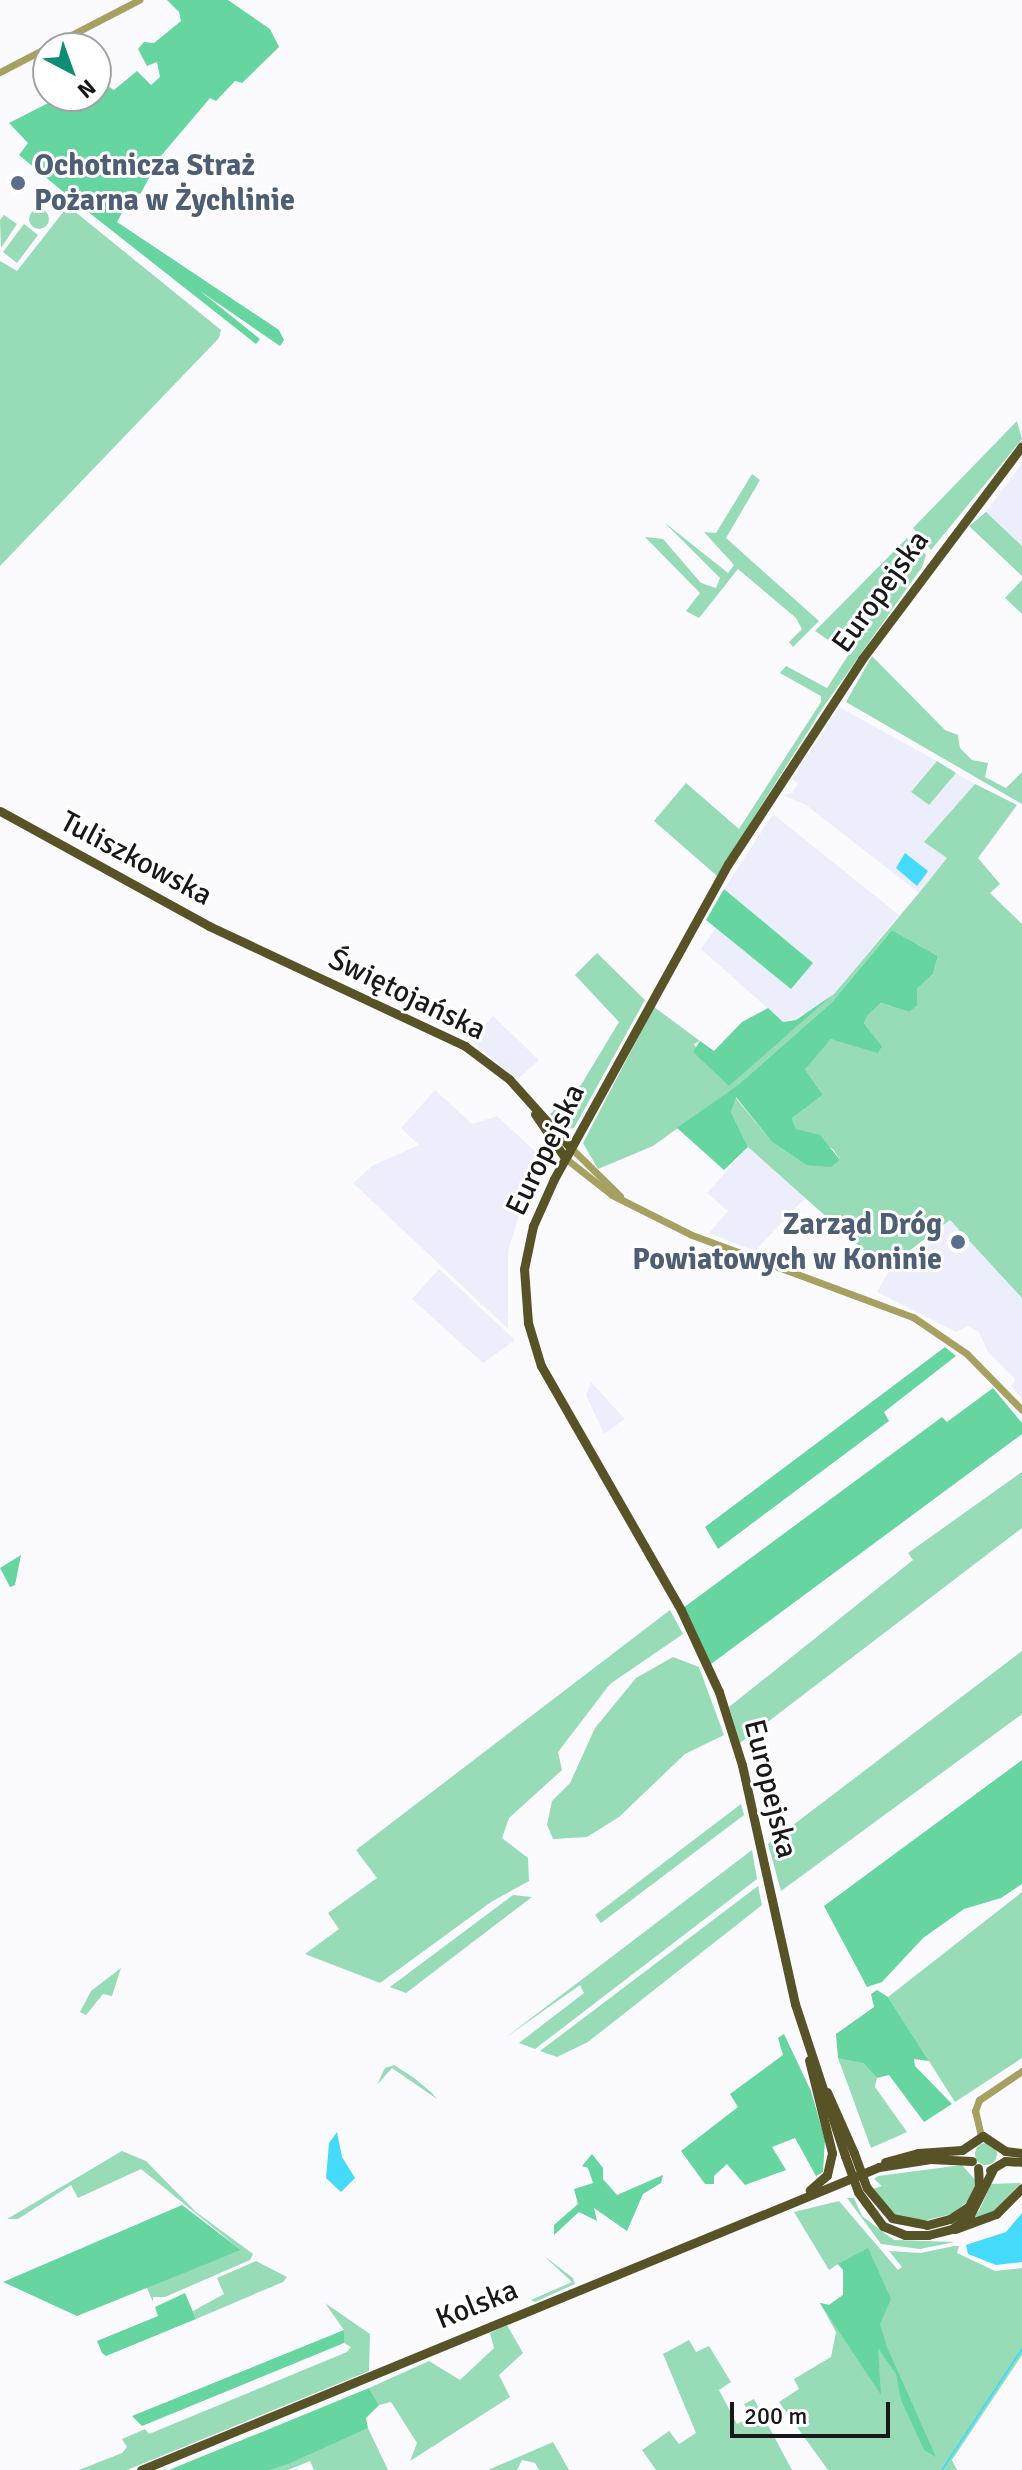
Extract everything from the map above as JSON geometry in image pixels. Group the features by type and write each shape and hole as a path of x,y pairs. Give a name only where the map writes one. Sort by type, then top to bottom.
{"main road":[{"name":"Europejska","path":"952,2229 922,2236 893,2231 870,2214 806,2039 742,1765 715,1684 681,1610 553,1389 531,1338 524,1281 528,1242 570,1147 707,901 781,780 900,605 1022,446"},
{"name":"Tuliszkowska","path":"0,811 251,946"},
{"name":"Świętojańska","path":"251,946 460,1043 497,1068 570,1147"},
{"name":"Świętojańska","path":"531,1103 565,1158"},
{"path":"797,2199 823,2179 832,2158 806,2039"},
{"path":"977,2139 1022,2153"},
{"path":"975,2164 977,2139"},
{"path":"879,2167 904,2155 964,2149 977,2139"},
{"path":"952,2229 981,2203 996,2167 999,2145"},
{"path":"879,2167 930,2159 996,2167 1022,2162"},
{"name":"Europejska","path":"863,2190 892,2218 927,2225 954,2217 969,2206 979,2186 975,2164"},
{"name":"Kolska","path":"141,2470 879,2167"},
{"path":"952,2229 996,2214 1022,2188"}],"street":[{"path":"0,72 139,0"},
{"name":"Świętojańska","path":"570,1147 629,1203"},
{"name":"Świętojańska","path":"565,1158 629,1203 716,1245 913,1317 975,1361 1022,1410"},
{"path":"977,2139 976,2106 1022,2071"}],"shaded area":[{"path":"1022,463 1022,546 986,512"},
{"path":"839,707 937,761 911,792 929,805 956,773 975,784 925,842 947,858 919,893 806,805 783,795 792,793 798,783 792,779"},
{"path":"773,814 899,915 834,994 817,1009 783,1022 701,949 716,928 791,988 813,963 724,889"},
{"path":"493,1016 539,1060 517,1080 471,1041"},
{"path":"435,1090 472,1124 497,1116 538,1154 508,1251 508,1329 353,1183 372,1166 419,1145 401,1128"},
{"path":"748,1147 805,1198 755,1251 709,1233 728,1211 707,1193"},
{"path":"950,1220 1022,1298 1022,1398 1011,1387 1015,1379 988,1352 979,1332 968,1326 956,1332 877,1292 889,1271"},
{"path":"439,1269 515,1340 483,1363 412,1299"},
{"path":"591,1382 625,1419 604,1434 586,1395"}],"green space":[{"path":"167,0 228,0 270,29 279,47 242,83 235,81 216,101 210,98 160,157 141,193 132,197 120,193 126,205 117,222 279,330 284,340 280,346 200,291 260,339 256,344 73,200 19,155 28,143 9,123 32,111 112,112 112,89 137,71 151,85 160,77 157,62 147,66 138,49 144,42 154,43 181,21 179,12"},
{"path":"68,206 221,330 219,338 0,566 0,261 17,271"},
{"path":"35,209 43,209 49,219 43,229 35,229 29,223 29,215"},
{"path":"4,215 17,224 1,248 0,220"},
{"path":"24,224 38,235 17,263 3,252"},
{"path":"1017,421 1022,439 931,550 913,528"},
{"path":"752,474 760,480 726,538 819,621 793,647 789,642 802,629 796,618 738,569 699,618 686,611 700,593 645,537 663,539 701,583 716,588 720,578 664,522 728,573 734,565 704,532 716,533"},
{"path":"986,512 1022,546 1022,576 969,526"},
{"path":"907,538 926,555 922,567 822,709 717,876 654,821 686,783 739,829 821,702 821,696 780,673 786,666 827,688 849,654 815,631"},
{"path":"1022,580 1022,614 1005,598"},
{"path":"872,656 945,730 958,735 960,748 972,760 988,763 985,777 1006,788 1022,772 1022,804 846,702"},
{"path":"937,761 956,773 929,805 911,792"},
{"path":"975,784 1017,805 978,858 1000,884 990,893 1022,924 1022,1298 950,1220 885,1269 748,1147 731,1112 735,1097 772,1142 806,1165 840,1160 833,1149 796,1129 792,1118 823,1095 805,1069 809,1061 831,1039 882,1046 864,1023 868,1015 881,1003 909,1012 917,989 933,974 938,956 892,930 832,1002 739,1084 653,1146 598,1169 583,1143 654,1007 700,1041 694,1044 705,1063 729,1085 834,994 919,893 947,858 924,842"},
{"path":"724,889 813,963 791,989 706,920"},
{"path":"892,930 938,956 933,974 917,989 917,1005 909,1012 881,1003 868,1015 864,1023 882,1046 878,1053 831,1039 805,1069 823,1095 792,1118 796,1129 820,1135 840,1160 831,1167 806,1165 772,1142 736,1097 731,1112 748,1147 724,1170 677,1128 739,1084 832,1002"},
{"path":"597,953 645,1000 574,1128 566,1129 550,1114 581,1085 619,1022 575,975"},
{"path":"834,994 729,1086 693,1052 700,1041 714,1051 742,1022 768,1008 783,1022 796,1020"},
{"path":"945,1347 956,1356 884,1412 889,1421 718,1549 705,1527"},
{"path":"993,1388 1022,1423 1022,1434 711,1664 683,1608 942,1417 947,1422"},
{"path":"1022,1472 1022,1528 740,1743 729,1707 913,1560 908,1553"},
{"path":"21,1555 15,1585 10,1587 0,1568"},
{"path":"670,1610 683,1634 610,1684 558,1752 562,1770 509,1818 502,1838 528,1858 529,1881 491,1902 380,1983 305,1954 339,1929 328,1913 377,1878 356,1850"},
{"path":"1022,1651 1022,1714 781,1891 768,1844"},
{"path":"673,1657 699,1667 724,1735 685,1754 619,1817 587,1837 553,1839 547,1825 552,1801 570,1783 595,1728 636,1678"},
{"path":"1022,1760 1022,1884 1001,1898 964,1909 923,1938 882,1982 867,1987 824,1906"},
{"path":"741,1804 744,1815 601,1923 595,1915"},
{"path":"752,1850 757,1879 535,2049 519,2043 584,1993 580,1985 505,2038"},
{"path":"758,1886 762,1905 588,2042 557,2057 540,2051"},
{"path":"1022,1892 1022,2058 955,2102 888,1997"},
{"path":"513,1895 532,1897 406,1993 390,1987"},
{"path":"121,1968 112,1996 103,1994 86,2015 80,2012 91,1991"},
{"path":"877,1990 888,1997 929,2061 914,2059 915,2066 952,2104 924,2122 889,2075 877,2078 863,2063 838,2058 836,2034 874,2007 871,1994"},
{"path":"784,2034 811,2091 825,2140 823,2172 816,2176 795,2138 772,2147 786,2170 745,2185 727,2164 714,2176 714,2184 705,2184 681,2151 738,2107 730,2094 783,2055 778,2038"},
{"path":"845,2055 863,2063 877,2078 875,2087 907,2132 871,2148 838,2058"},
{"path":"394,2065 437,2099 392,2068 377,2085 385,2068"},
{"path":"986,2143 994,2146 997,2154 994,2162 986,2165 978,2162 975,2154 978,2146"},
{"path":"122,2151 146,2161 196,2212 253,2254 250,2260 165,2297 153,2297 153,2302 146,2286 241,2250 141,2169 78,2198 71,2185 18,2219 7,2219"},
{"path":"592,2154 603,2168 603,2179 617,2195 663,2175 661,2183 643,2194 627,2231 594,2208 597,2221 579,2212 554,2235 554,2225 578,2204 574,2189 593,2183 588,2168 582,2166"},
{"path":"962,2165 977,2182 968,2201 952,2214 923,2221 895,2215 873,2189 882,2186 874,2179 878,2176"},
{"path":"1021,2183 993,2212 967,2221 979,2211 991,2184"},
{"path":"847,2198 854,2198 862,2216 894,2240 955,2242 920,2249 881,2244"},
{"path":"839,2201 898,2270 902,2267 889,2251 921,2253 954,2246 959,2246 957,2253 995,2271 1022,2268 1022,2355 952,2460 957,2470 828,2470 779,2402 799,2389 794,2379 831,2357 836,2332 820,2303 829,2305 843,2295 843,2269 838,2264 829,2270 794,2212"},
{"path":"182,2205 241,2250 77,2316 3,2282"},
{"path":"868,2248 891,2299 880,2324 887,2347 936,2457 924,2450 901,2400 896,2374 878,2348 881,2395 820,2303 829,2305 843,2295 843,2270 838,2264"},
{"path":"544,2256 573,2278 575,2284 535,2302 531,2300 572,2282"},
{"path":"256,2261 287,2277 283,2282 196,2319 193,2311 224,2294 217,2278"},
{"path":"185,2293 196,2319 106,2356 102,2353 97,2341 158,2316 155,2307"},
{"path":"325,2303 370,2334 369,2371 127,2470 79,2470 122,2453 127,2447 122,2439 145,2429 149,2434 347,2352 351,2347 344,2343 344,2330"},
{"path":"507,2325 523,2353 499,2375 510,2397 410,2461 417,2443 391,2402 379,2405 369,2388 429,2361 460,2380 494,2348 490,2333"},
{"path":"344,2330 344,2343 142,2426 132,2416"},
{"path":"689,2340 696,2352 709,2346 731,2382 719,2390 737,2424 751,2417 744,2404 754,2399 792,2470 656,2470 642,2450 669,2431 679,2444 696,2433 663,2354"},
{"path":"369,2388 379,2405 366,2418 368,2428 288,2464 269,2470 169,2470"},
{"path":"368,2428 388,2470 314,2470 310,2461 288,2470 269,2470"},
{"path":"553,2442 569,2470 539,2470 535,2463 522,2460 517,2470 488,2470"}],"water":[{"path":"905,853 928,871 917,886 896,868"},
{"path":"337,2132 342,2157 355,2178 341,2192 326,2178 329,2143"},
{"path":"1022,2213 1022,2262 996,2265 968,2254 966,2245 1006,2232"}],"waterway":[{"path":"942,2470 1022,2349"}],"place":[{"name":"Ochotnicza Straż Pożarna w Żychlinie","path":"18,183"},
{"name":"Zarząd Dróg Powiatowych w Koninie","path":"958,1242"}]}
